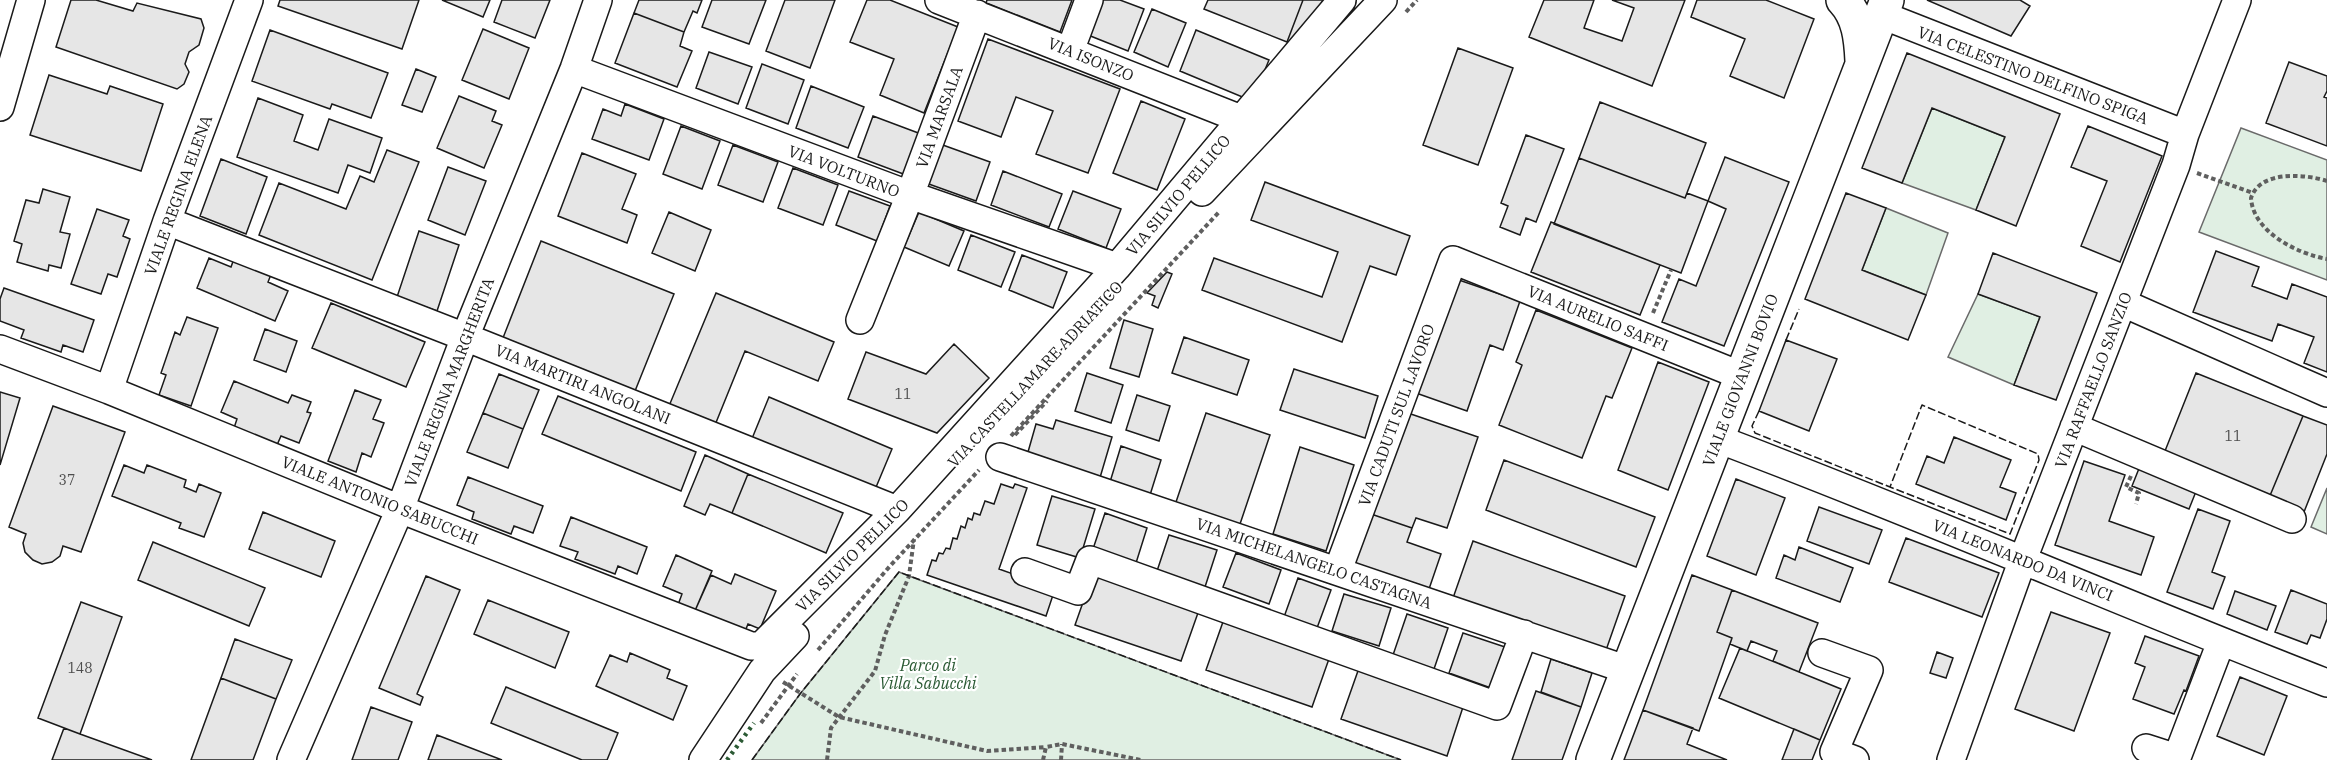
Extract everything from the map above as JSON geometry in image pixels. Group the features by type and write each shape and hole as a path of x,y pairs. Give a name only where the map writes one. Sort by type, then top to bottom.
{"main road":[{"name":"VIALE GIOVANNI BOVIO","path":"1593,760 1862,62 1867,8"}],"street":[{"path":"0,107 31,0"},
{"name":"VIALE REGINA ELENA","path":"109,390 167,221 249,0"},
{"name":"VIALE REGINA MARGHERITA","path":"291,760 400,509 465,337 574,69 598,0"},
{"name":"VIA ISONZO","path":"939,0 1241,119"},
{"path":"1070,51 1089,0"},
{"name":"VIA SILVIO PELLICO","path":"761,646 897,510 1117,267 1342,0"},
{"name":"VIA CASTELLAMARE ADRIATICO","path":"703,760 762,671 1214,179 1383,0"},
{"name":"VIA RAFFAELLO SANZIO","path":"1951,760 2023,559 2176,165 2185,134 2237,0"},
{"name":"VIA CELESTINO DELFINO SPIGA","path":"1867,8 2185,134"},
{"name":"VIA MARSALA","path":"860,320 910,195 976,14"},
{"name":"VIA VOLTURNO","path":"574,69 910,195 1117,267"},
{"name":"VIA MARTIRI ANGOLANI","path":"167,221 465,337 897,510"},
{"name":"VIA AURELIO SAFFI","path":"1454,260 1742,376"},
{"name":"VIA CADUTI SUL LAVORO","path":"1338,570 1454,260"},
{"path":"2123,303 2327,393"},
{"name":"VIALE ANTONIO SABUCCHI","path":"0,349 109,390 400,509 751,646 761,646"},
{"path":"2074,427 2292,519"},
{"name":"VIA LEONARDO DA VINCI","path":"1718,439 2023,559 2221,642 2327,683"},
{"name":"VIA MICHELANGELO CASTAGNA","path":"1002,449 1338,570 1628,670"},
{"path":"1025,572 1078,591 1090,560 1497,706 1524,634"},
{"path":"2146,748 2176,759 2221,642"},
{"path":"1822,653 1869,670 1834,752 1855,760"}],"path":[{"path":"2176,165 2253,193"},
{"path":"2327,181 2307,176 2284,177 2264,183 2253,193 2252,204 2256,216 2275,236 2296,249 2327,259"},
{"name":"VIA CASTELLAMARE ADRIATICO","path":"817,651 914,539 1002,449 1170,265"},
{"path":"1644,336 1671,270"},
{"path":"2133,471 2126,487 2139,493 2136,504"},
{"path":"827,760 831,728 875,671 885,635 909,576 914,539"},
{"path":"754,732 802,668"},
{"path":"788,685 839,717 987,752 1062,744 1142,760"},
{"path":"1061,760 1062,744"},
{"path":"1043,760 1046,747"}],"green space":[{"path":"1932,108 2005,137 1976,210 1902,183"},
{"path":"2241,128 2327,160 2327,280 2199,232"},
{"path":"1886,208 1948,233 1926,295 1862,270"},
{"path":"1978,294 2040,317 2014,385 1948,357"},
{"path":"2327,488 2327,534 2311,527"},
{"name":"Parco di Villa Sabucchi","path":"899,572 1401,760 752,760 800,694"}],"building":[{"path":"71,0 96,0 133,11 137,3 201,19 204,28 199,45 189,52 185,64 189,72 184,84 177,89 56,47"},
{"path":"280,0 419,0 402,49 278,6"},
{"path":"442,0 490,0 483,17"},
{"path":"502,0 550,0 535,38 494,22"},
{"path":"639,0 702,0 697,13 693,11 684,32 634,13"},
{"path":"712,0 766,0 749,44 702,27"},
{"path":"785,0 835,0 810,68 766,51"},
{"path":"867,0 890,0 958,27 924,113 880,95 894,59 850,42"},
{"path":"987,0 1072,0 1060,32 986,3"},
{"path":"1102,0 1120,0 1144,9 1128,51 1088,35"},
{"path":"1208,0 1303,0 1287,42 1204,9"},
{"path":"1303,0 1323,0 1312,28 1298,46 1287,42"},
{"path":"1544,0 1594,0 1584,28 1622,41 1634,8 1612,0 1685,0 1652,86 1529,37"},
{"path":"1697,0 1766,0 1814,19 1784,98 1730,76 1745,39 1691,17"},
{"path":"1927,0 2020,0 2030,6 2011,36"},
{"path":"1152,9 1186,23 1168,67 1134,52"},
{"path":"634,13 684,32 680,46 692,51 677,87 615,63"},
{"path":"483,29 529,48 509,99 462,80"},
{"path":"270,30 388,73 371,118 332,104 330,109 252,81"},
{"path":"1196,30 1269,60 1252,101 1180,71"},
{"path":"988,39 1120,89 1088,173 1036,154 1053,111 1016,97 1001,137 958,121"},
{"path":"1458,48 1513,68 1478,165 1423,145"},
{"path":"709,52 752,67 738,104 696,88"},
{"path":"1907,53 2060,114 2016,226 1976,210 2005,137 1932,108 1902,183 1862,168"},
{"path":"2289,62 2327,76 2327,91 2324,97 2327,98 2327,146 2266,123"},
{"path":"762,64 804,80 788,124 746,108"},
{"path":"416,69 436,77 422,112 402,105"},
{"path":"49,75 107,94 110,86 163,104 141,171 30,135"},
{"path":"811,86 864,107 848,148 796,128"},
{"path":"459,96 496,111 492,121 502,125 484,168 437,148"},
{"path":"258,98 303,115 294,141 318,150 329,119 382,138 370,173 348,165 338,193 237,157"},
{"path":"1141,101 1185,119 1157,190 1113,173"},
{"path":"1600,102 1706,143 1685,198 1579,158"},
{"path":"625,104 664,119 649,160 592,139 603,109 621,116"},
{"path":"873,116 921,134 906,175 858,157"},
{"path":"681,126 720,141 702,189 663,174"},
{"path":"2088,126 2162,156 2120,262 2081,246 2107,181 2071,167"},
{"path":"1526,135 1564,149 1536,222 1526,218 1520,235 1500,227 1508,206 1501,203"},
{"path":"940,144 990,162 976,201 926,183"},
{"path":"733,145 778,162 763,202 718,185"},
{"path":"387,150 419,162 372,280 259,235 279,183 346,209 360,176 374,182"},
{"path":"582,153 636,174 622,209 637,215 627,243 558,216"},
{"path":"1725,157 1789,182 1724,346 1662,322 1679,279 1696,286 1726,209 1708,201"},
{"path":"1579,158 1685,198 1687,193 1708,201 1681,273 1554,224"},
{"path":"221,159 267,177 246,234 200,216"},
{"path":"448,167 486,181 465,235 428,220"},
{"path":"793,168 838,185 823,225 778,208"},
{"path":"1003,171 1062,194 1049,227 991,205"},
{"path":"1265,182 1410,236 1396,275 1370,266 1342,342 1202,290 1214,258 1322,297 1338,252 1251,220"},
{"path":"43,189 70,197 60,232 70,234 61,268 49,265 48,271 17,262 22,244 14,241 26,200 39,203"},
{"path":"849,191 890,206 877,241 836,225"},
{"path":"1073,191 1121,209 1106,248 1058,229"},
{"path":"1846,193 1886,208 1862,270 1926,295 1908,340 1805,299"},
{"path":"97,209 129,220 123,236 130,239 117,277 108,274 101,294 71,284"},
{"path":"669,212 711,230 695,271 652,253"},
{"path":"919,212 964,231 949,266 904,247"},
{"path":"1551,222 1660,265 1640,315 1531,272"},
{"path":"419,231 459,245 437,311 397,297"},
{"path":"971,235 1015,252 1001,287 958,270"},
{"path":"541,241 674,294 633,396 501,343"},
{"path":"2216,251 2259,267 2252,286 2287,299 2292,284 2327,297 2327,372 2304,363 2314,337 2278,324 2272,341 2193,312"},
{"path":"1993,253 2097,293 2056,400 2014,385 2040,317 1978,294"},
{"path":"1022,255 1067,272 1053,308 1009,290"},
{"path":"235,256 272,272 268,282 288,291 275,321 197,288 209,258 231,267"},
{"path":"1167,272 1172,274 1158,308 1152,305 1155,296 1147,293"},
{"path":"1456,279 1520,301 1503,350 1490,345 1467,411 1416,393"},
{"path":"4,288 94,320 83,352 63,345 61,352 21,338 24,330 0,321 0,299"},
{"path":"716,293 834,342 818,381 745,351 715,425 669,406"},
{"path":"331,303 425,342 406,387 312,348"},
{"path":"1536,310 1632,348 1612,398 1606,396 1582,458 1499,425 1522,365 1516,362"},
{"path":"187,317 218,328 191,406 159,395 166,375 161,373 175,332 180,335"},
{"path":"1124,320 1153,329 1139,377 1110,368"},
{"path":"265,329 297,341 286,372 254,360"},
{"path":"1184,337 1249,360 1237,395 1172,373"},
{"path":"1786,340 1837,359 1809,431 1759,411"},
{"path":"954,344 989,378 937,433 848,399 866,352 926,374"},
{"path":"1658,362 1709,382 1668,490 1618,470"},
{"path":"1294,369 1378,396 1365,438 1280,410"},
{"path":"1087,373 1123,385 1111,423 1075,411"},
{"path":"2196,373 2303,416 2269,498 2163,456"},
{"path":"499,374 539,390 523,429 483,413"},
{"path":"234,381 288,403 292,395 311,402 307,412 311,413 299,443 281,436 277,445 234,428 237,419 221,412"},
{"path":"355,390 381,400 373,419 384,423 371,457 362,453 356,472 328,461"},
{"path":"0,392 20,398 0,465"},
{"path":"1137,395 1170,406 1159,441 1126,430"},
{"path":"558,396 696,452 681,491 542,434"},
{"path":"769,397 892,449 874,492 751,441"},
{"path":"53,406 125,432 81,552 63,546 60,556 52,562 42,564 33,560 25,552 23,543 26,534 9,527"},
{"path":"1405,412 1478,437 1447,528 1416,518 1412,528 1371,514"},
{"path":"483,413 523,429 508,468 467,452"},
{"path":"1206,413 1270,435 1239,527 1175,505"},
{"path":"2303,416 2327,425 2327,454 2304,512 2269,498"},
{"path":"1056,420 1112,437 1099,481 1026,459 1036,424 1053,429"},
{"path":"1954,437 2011,460 2000,487 2016,493 2006,520 1916,484 1927,456 1944,463"},
{"path":"1121,446 1161,460 1150,495 1110,482"},
{"path":"1300,447 1354,465 1326,551 1273,534"},
{"path":"705,455 748,474 732,513 710,504 705,515 684,506"},
{"path":"1504,460 1655,517 1636,567 1486,510"},
{"path":"2084,461 2125,475 2109,521 2154,537 2141,575 2055,545"},
{"path":"124,465 144,473 147,465 186,480 184,487 196,492 199,484 221,493 204,537 179,528 181,523 112,496"},
{"path":"2140,466 2197,489 2189,509 2132,486"},
{"path":"748,474 843,513 826,553 732,513"},
{"path":"468,477 543,506 533,533 514,526 511,534 472,519 474,512 457,505"},
{"path":"1736,479 1785,498 1756,575 1707,556"},
{"path":"1001,484 1013,488 1015,484 1027,488 999,569 1055,589 1046,616 927,575 932,560 936,561 939,553 943,554 946,548 950,549 953,538 957,539 961,526 965,528 968,518 972,520 974,513 980,515 985,501 994,504"},
{"path":"1052,496 1095,509 1080,558 1037,545"},
{"path":"1819,507 1882,530 1869,564 1807,541"},
{"path":"2198,509 2230,521 2212,572 2225,577 2213,609 2167,592"},
{"path":"263,512 335,541 321,577 249,549"},
{"path":"1105,513 1147,528 1136,563 1093,549"},
{"path":"1371,514 1412,528 1407,542 1441,554 1429,589 1354,564"},
{"path":"571,517 647,547 637,574 618,566 615,574 575,559 578,552 560,546"},
{"path":"1169,535 1217,550 1204,590 1156,574"},
{"path":"1906,538 1999,573 1982,617 1889,582"},
{"path":"1473,541 1625,596 1605,653 1453,598"},
{"path":"153,542 265,588 249,626 138,580"},
{"path":"1799,547 1853,568 1840,602 1776,578 1784,555 1795,560"},
{"path":"1236,553 1281,570 1269,604 1223,587"},
{"path":"676,555 712,571 694,613 678,605 682,594 663,586"},
{"path":"735,574 776,591 760,629 748,624 744,634 694,613 711,575 731,584"},
{"path":"1093,574 1199,610 1181,661 1075,625"},
{"path":"1692,575 1732,590 1717,632 1732,638 1699,731 1643,710"},
{"path":"426,576 460,590 417,694 423,697 420,705 379,688"},
{"path":"1298,578 1331,590 1317,628 1284,617"},
{"path":"1732,590 1818,623 1799,672 1773,661 1777,651 1751,641 1747,651 1730,644 1732,638 1717,632"},
{"path":"2291,590 2327,604 2327,619 2320,638 2311,635 2307,644 2275,632"},
{"path":"2235,591 2276,606 2267,630 2227,614"},
{"path":"1344,594 1391,608 1379,646 1332,631"},
{"path":"488,600 569,632 555,668 474,634"},
{"path":"81,602 122,617 80,734 38,718"},
{"path":"2051,612 2110,633 2074,731 2015,709"},
{"path":"1407,614 1448,628 1434,669 1393,655"},
{"path":"1224,619 1330,656 1312,707 1206,670"},
{"path":"1463,633 1505,647 1491,688 1449,673"},
{"path":"2145,636 2199,656 2186,691 2184,690 2174,714 2133,699 2145,667 2135,663"},
{"path":"235,639 292,660 276,699 221,678"},
{"path":"1740,648 1841,689 1820,740 1719,698"},
{"path":"1937,652 1953,658 1946,678 1930,673"},
{"path":"630,653 670,670 667,678 687,686 673,720 596,686 610,655 627,662"},
{"path":"1551,659 1592,673 1581,707 1541,692"},
{"path":"1359,668 1464,704 1447,756 1341,719"},
{"path":"2240,677 2287,696 2264,755 2217,736"},
{"path":"221,678 276,699 253,760 191,760"},
{"path":"506,687 618,733 607,760 582,760 491,723"},
{"path":"1536,691 1581,707 1562,760 1512,760"},
{"path":"371,707 412,722 398,760 352,760"},
{"path":"1643,710 1693,728 1687,744 1727,760 1624,760"},
{"path":"64,728 80,734 152,760 52,760"},
{"path":"1794,729 1820,740 1812,760 1782,760"},
{"path":"437,735 502,760 428,760"}],"hedge":[{"path":"727,760 754,723"}],"fence":[{"path":"1786,340 1799,309"},
{"path":"1759,411 1752,426 1755,433 1890,487 1922,405 2038,454 2039,460 2010,534 1890,487"},
{"path":"752,760 800,694 899,572 1401,760"}]}
